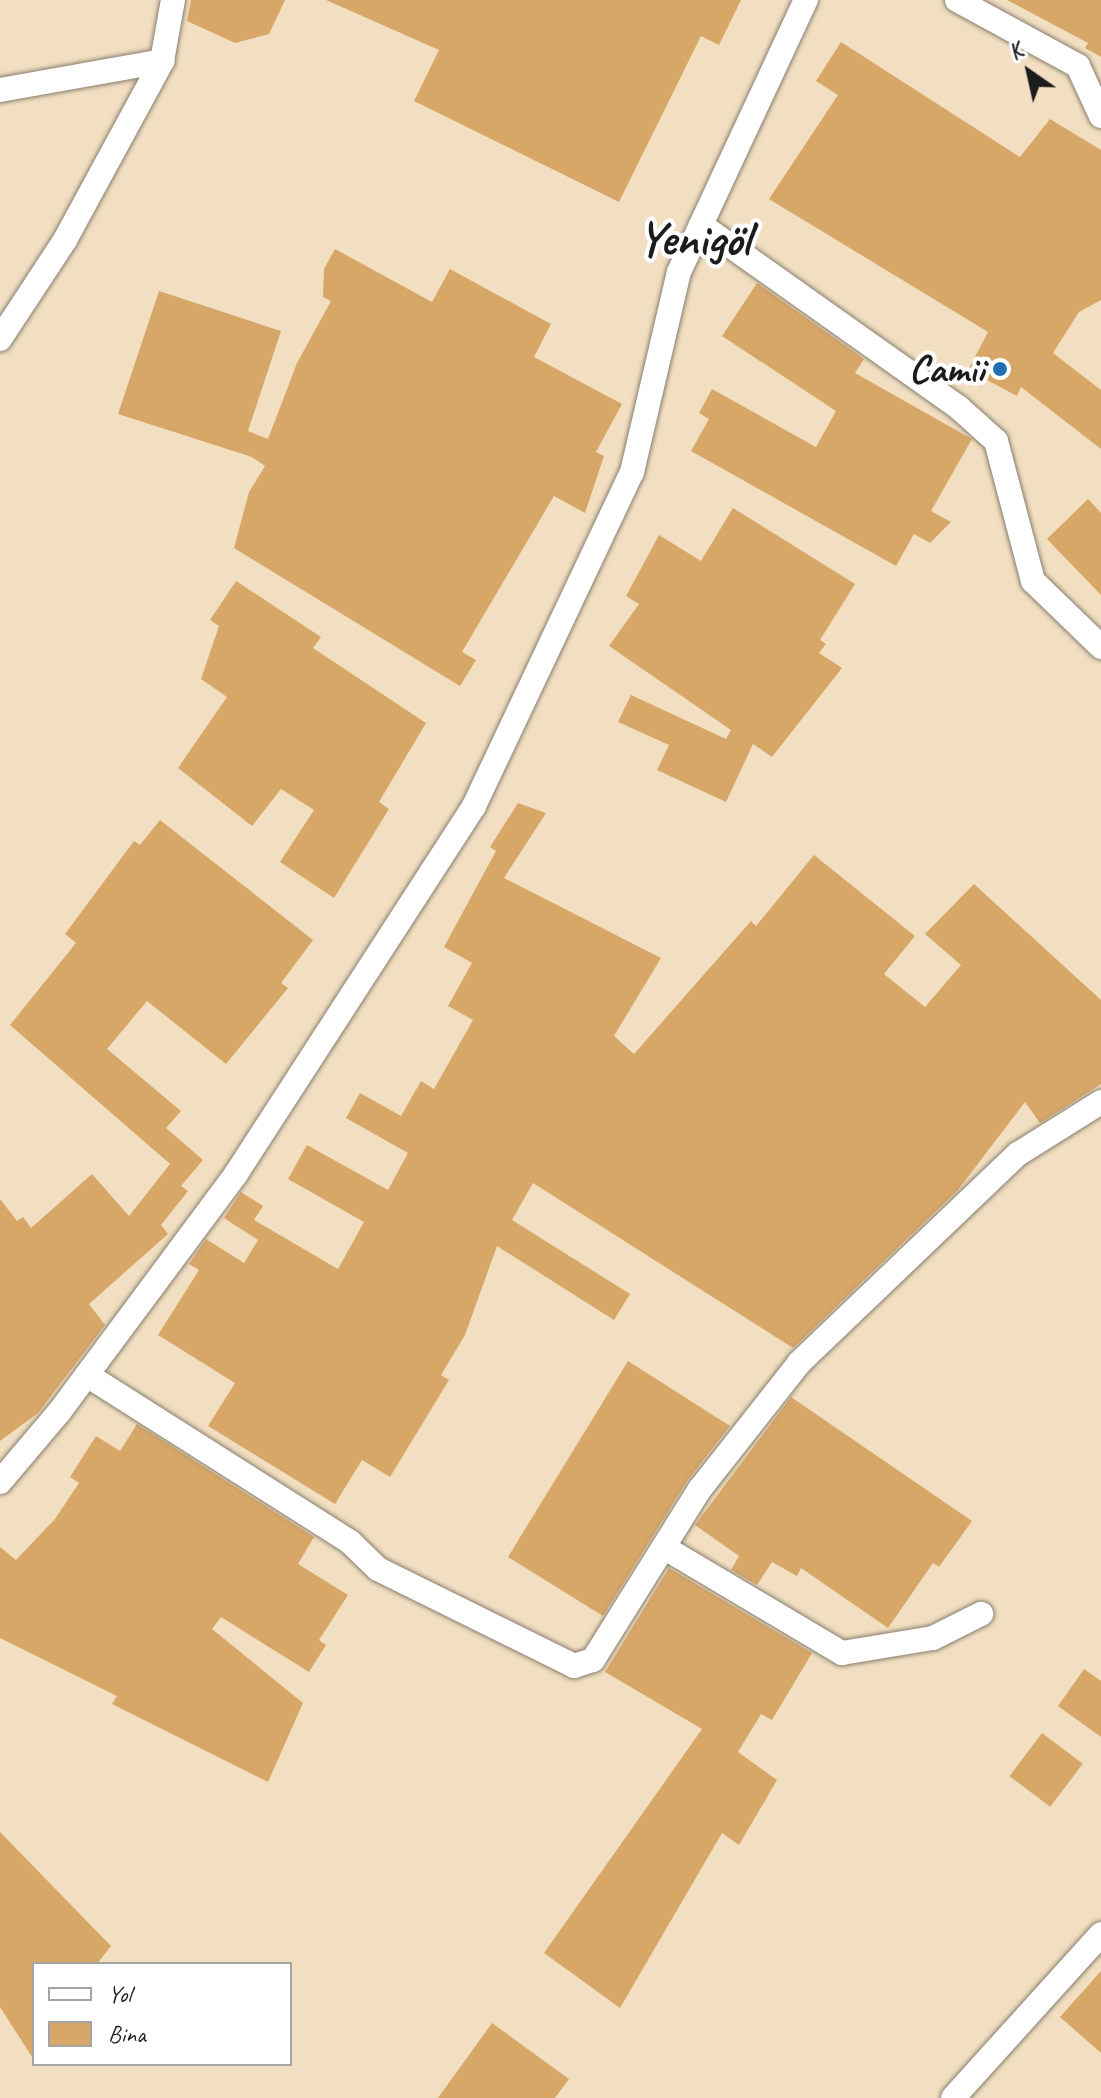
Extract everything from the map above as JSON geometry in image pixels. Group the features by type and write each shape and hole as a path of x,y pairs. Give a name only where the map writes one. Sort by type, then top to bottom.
{"street":[{"path":"0,339 65,240 162,61 173,0"},
{"path":"0,1482 87,1375 236,1174 474,806 632,472 679,272 806,0"},
{"path":"957,0 1078,66 1101,116"},
{"path":"0,90 162,61"},
{"path":"701,225 958,407 996,441 1033,581 1101,647"},
{"path":"87,1375 350,1542 378,1569 574,1666 593,1660 735,1441 799,1363 1018,1154 1101,1102"},
{"path":"665,1548 842,1653 933,1638 981,1614"},
{"path":"953,2098 1101,1934"}],"building":[{"path":"191,0 285,0 269,34 235,43 187,21"},
{"path":"326,0 741,0 719,45 701,36 619,202 414,101 439,50"},
{"path":"1007,0 1101,0 1101,57 1085,48 1088,43"},
{"path":"841,42 1020,157 1050,119 1101,150 1101,300 1079,312 1053,353 1101,390 1101,449 1021,387 1017,396 968,370 988,332 769,199 838,95 816,81"},
{"path":"335,249 432,302 450,269 551,324 534,357 622,404 596,452 604,456 585,513 554,496 462,652 476,660 460,686 234,548 249,492 265,466 252,457 118,414 159,291 281,331 248,431 268,439 297,363 331,301 323,297 324,269"},
{"path":"757,283 864,359 855,373 972,439 931,511 951,522 930,543 914,534 896,566 691,451 709,419 699,413 712,389 816,447 836,411 722,336"},
{"path":"1088,499 1101,513 1101,595 1047,539"},
{"path":"733,508 855,584 820,640 826,644 819,653 842,668 772,757 753,744 726,802 657,770 669,745 618,722 631,695 726,739 731,730 609,646 639,604 626,596 659,535 701,561"},
{"path":"236,581 321,637 313,648 426,723 379,802 389,809 334,898 280,862 314,810 281,789 252,826 178,768 227,697 201,679 219,626 210,620"},
{"path":"518,803 546,813 504,878 661,958 614,1036 634,1054 751,921 756,926 814,855 915,936 884,974 925,1007 961,965 925,934 974,884 1101,1000 1101,1084 1040,1123 1025,1102 958,1190 793,1348 533,1183 512,1220 630,1294 614,1320 497,1246 465,1335 441,1375 449,1380 390,1477 362,1460 335,1504 208,1426 235,1383 158,1335 199,1270 189,1264 206,1239 244,1263 258,1240 224,1218 241,1192 263,1206 254,1220 338,1269 364,1222 288,1179 307,1145 388,1190 408,1153 346,1118 360,1093 401,1116 421,1081 434,1089 473,1020 448,1006 472,963 444,947 496,851 490,847"},
{"path":"160,820 313,940 281,983 288,988 226,1064 147,1001 107,1049 181,1111 166,1128 203,1160 181,1186 188,1191 161,1225 168,1234 89,1304 105,1325 38,1413 0,1441 0,1199 17,1221 23,1217 31,1228 92,1174 129,1216 170,1164 10,1025 76,943 65,934 134,841 140,845"},
{"path":"628,1361 730,1426 687,1481 603,1616 508,1557"},
{"path":"791,1397 972,1521 939,1567 933,1563 888,1628 801,1568 797,1576 772,1562 757,1585 731,1570 739,1556 695,1525"},
{"path":"137,1424 314,1537 298,1564 348,1595 319,1640 326,1645 309,1672 221,1617 212,1629 303,1703 268,1782 112,1704 117,1696 0,1638 0,1547 16,1560 55,1519 79,1483 70,1477 96,1436 120,1451"},
{"path":"669,1568 812,1653 772,1720 761,1714 738,1752 777,1780 739,1845 722,1833 620,2008 544,1953 702,1729 605,1672"},
{"path":"1084,1669 1101,1681 1101,1737 1058,1706"},
{"path":"1042,1733 1083,1764 1050,1807 1010,1776"},
{"path":"0,1832 111,1946 99,1962 32,1962 32,2057 0,2007"},
{"path":"1101,1971 1101,2053 1060,2017"},
{"path":"492,2023 569,2079 555,2098 438,2098"}],"place":[{"name":"Camii","path":"1000,369"}],"district":[{"name":"Yenigöl","path":"694,240"}]}
